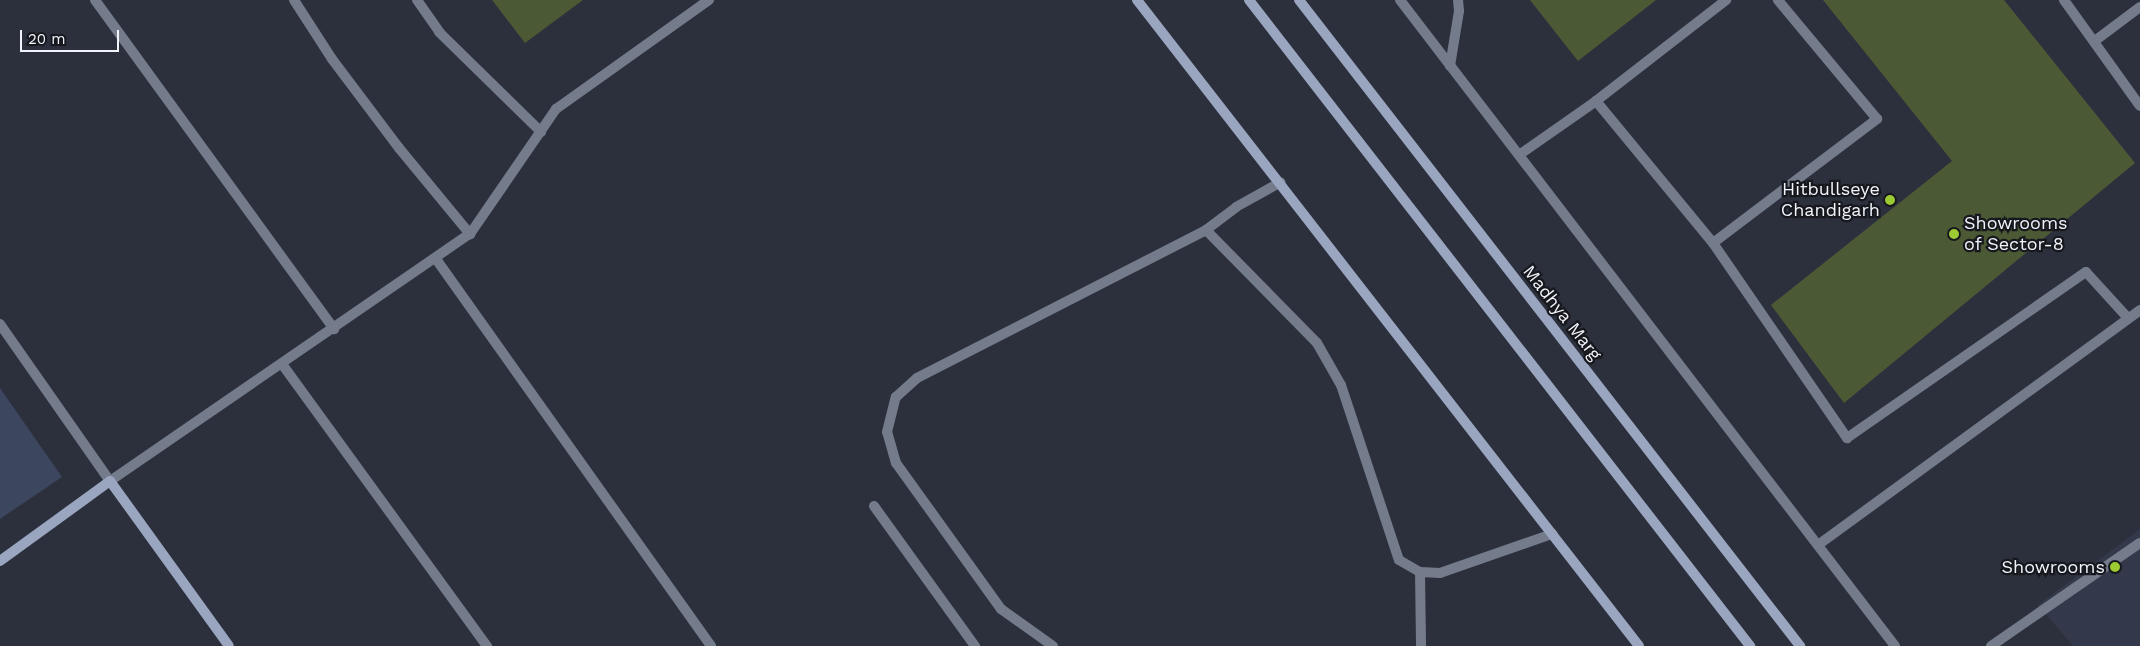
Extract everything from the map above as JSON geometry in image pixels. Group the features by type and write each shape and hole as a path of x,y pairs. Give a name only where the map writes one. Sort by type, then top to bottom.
{"main road":[{"path":"1137,0 1281,182 1639,646"},
{"path":"1250,0 1750,646"},
{"name":"Madhya Marg","path":"1299,0 1800,646"},
{"path":"0,561 110,481 229,646"}],"street":[{"path":"95,0 334,329"},
{"path":"294,0 332,59 399,148 470,234"},
{"path":"418,0 439,32 540,132"},
{"path":"0,324 110,481 470,234 556,109 709,0"},
{"path":"1400,0 1895,646"},
{"path":"1450,66 1459,11 1458,0"},
{"path":"1518,155 1596,101 1726,0"},
{"path":"1713,243 1877,119 1778,0"},
{"path":"2064,0 2096,40 2140,106"},
{"path":"2096,40 2140,7 2135,0"},
{"path":"1596,101 1713,243 1847,438 2086,272 2128,318"},
{"path":"1053,646 1001,608 896,463 887,432 896,397 917,378 1206,230 1281,182"},
{"path":"1206,230 1317,343 1341,385 1399,560 1420,572 1440,573 1552,534"},
{"path":"436,259 711,646"},
{"path":"1818,545 2140,310"},
{"path":"282,364 487,646"},
{"path":"874,506 975,646"},
{"path":"1991,646 2140,543"},
{"path":"1420,572 1421,646"}],"shaded area":[{"path":"0,388 62,477 0,519"},
{"name":"Showrooms","path":"2140,529 2140,646 2073,646 2038,605"}],"building":[{"path":"492,0 583,0 525,43"},
{"path":"1530,0 1656,0 1578,61"},
{"name":"Showrooms of Sector-8","path":"1823,0 2004,0 2135,163 1844,403 1771,305 1952,161"}],"place":[{"name":"Hitbullseye Chandigarh","path":"1890,200"},
{"name":"Showrooms of Sector-8","path":"1954,234"},
{"name":"Showrooms","path":"2115,567"}]}
